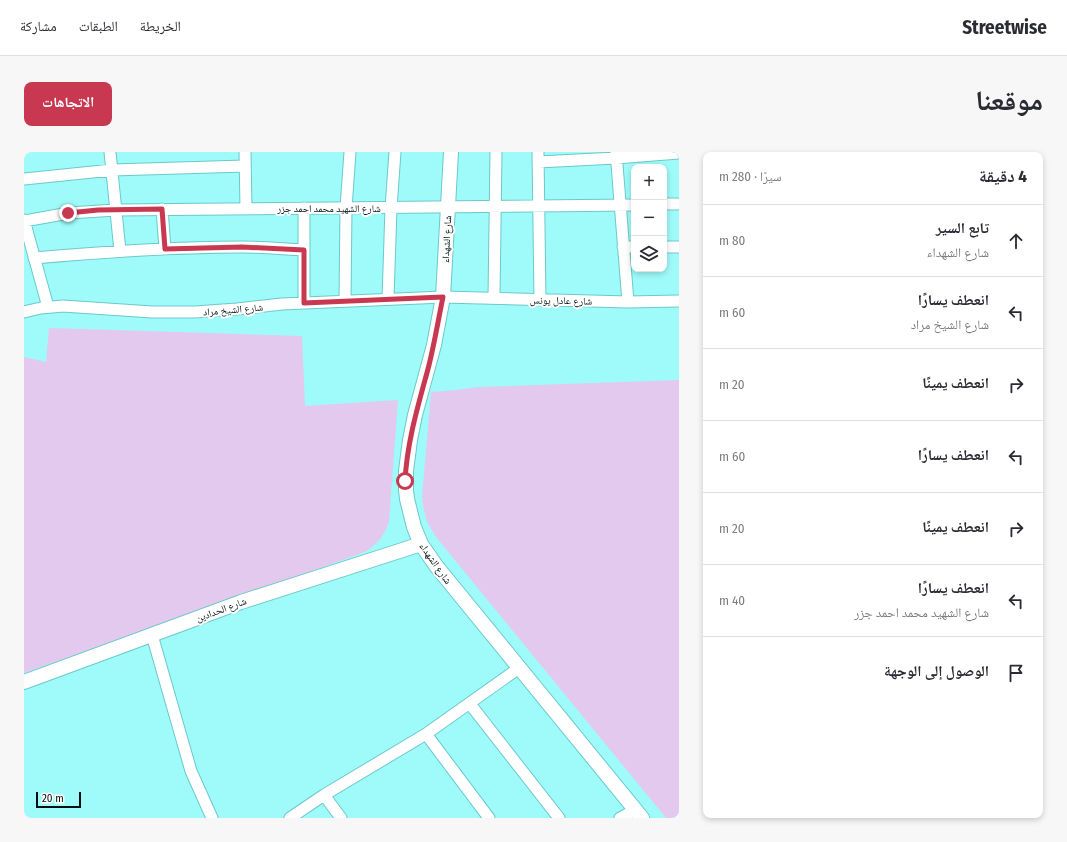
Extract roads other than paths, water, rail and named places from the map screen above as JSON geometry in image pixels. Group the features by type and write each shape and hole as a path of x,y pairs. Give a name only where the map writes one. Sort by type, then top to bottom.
{"street":[{"path":"110,152 120,251"},
{"path":"245,152 246,209"},
{"path":"345,301 346,208 350,152"},
{"path":"388,299 391,208 395,152"},
{"name":"شارع الشهداء","path":"450,152 443,297 433,350 415,415 410,440 406,471 408,509 421,544 437,567 638,814"},
{"path":"494,298 496,152"},
{"path":"540,300 538,157 679,153"},
{"path":"616,155 620,205 629,247 628,302"},
{"path":"24,179 112,170 245,166"},
{"path":"667,204 679,204"},
{"name":"شارع الشهيد محمد احمد جزر","path":"24,221 68,213 116,210 631,205"},
{"path":"304,208 304,303"},
{"path":"162,209 165,249"},
{"path":"24,221 48,307"},
{"path":"34,258 165,249 242,247 304,250"},
{"path":"667,247 679,247"},
{"name":"شارع عادل يونس","path":"443,297 628,302 679,300"},
{"name":"شارع الشيخ مراد","path":"24,312 48,307 70,306 184,313 304,303 443,297"},
{"name":"شارع الحدادين","path":"24,682 240,602 421,544"},
{"path":"152,635 192,772 212,818"},
{"path":"290,818 324,795 426,734 519,668"},
{"path":"470,704 559,818"},
{"path":"426,734 489,818"},
{"path":"324,795 341,818"},
{"path":"620,818 638,814"}]}
